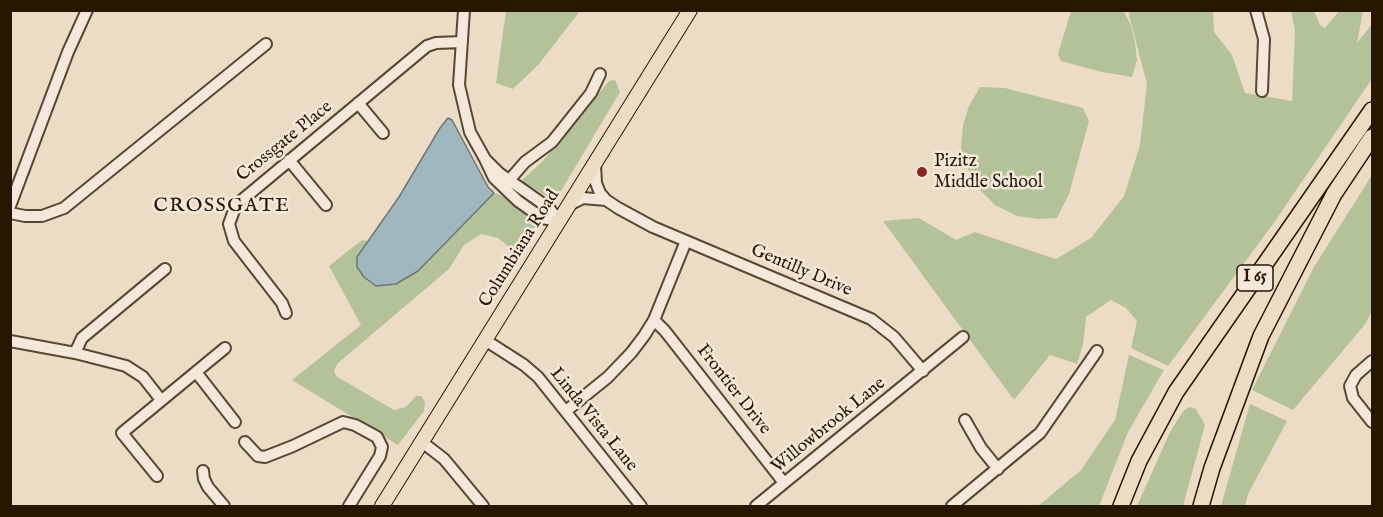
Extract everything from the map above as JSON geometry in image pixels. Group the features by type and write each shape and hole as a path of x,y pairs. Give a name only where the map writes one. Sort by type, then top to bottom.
{"highway":[{"name":"I 65","path":"1121,507 1139,461 1176,392 1372,110"},
{"name":"I 65","path":"1201,507 1212,468 1261,336 1335,194 1372,137"}],"main road":[{"name":"Columbiana Road","path":"382,507 690,10"}],"street":[{"path":"10,206 68,52 87,10"},
{"path":"464,10 459,85 470,132 485,159 506,184 549,208 559,221"},
{"path":"1256,10 1264,39 1262,92"},
{"name":"Crossgate Place","path":"286,313 282,303 234,241 229,224 236,205 427,46 436,43 462,42"},
{"path":"10,213 42,216 64,208 266,44"},
{"path":"506,184 525,162 552,141 591,93 600,74"},
{"path":"358,103 383,134"},
{"path":"289,160 326,205"},
{"path":"595,164 596,183 606,200"},
{"path":"568,205 583,198 606,200"},
{"name":"Gentilly Drive","path":"606,200 634,218 871,320 894,337 923,371"},
{"path":"566,411 620,366 654,320 686,241"},
{"path":"75,353 82,338 165,269"},
{"name":"Frontier Drive","path":"654,320 784,483"},
{"path":"923,371 963,337"},
{"name":"Linda Vista Lane","path":"485,340 533,372 641,507"},
{"path":"10,341 75,353 131,369 144,377 161,400"},
{"path":"157,476 122,433 225,348"},
{"path":"952,507 1046,426 1097,351"},
{"path":"1372,361 1356,375 1350,386 1353,398 1372,422"},
{"name":"Willowbrook Lane","path":"756,507 923,371"},
{"path":"196,372 235,422"},
{"path":"965,420 981,448 998,469"},
{"path":"244,442 258,456 265,456 293,446 343,422 355,425 377,437 382,447 380,456 349,507"},
{"path":"422,442 444,459 483,507"},
{"path":"203,471 208,487 224,507"}],"green space":[{"path":"1122,10 1124,12 1131,25 1135,43 1137,60 1132,77 1061,61 1058,54 1071,11"},
{"path":"506,11 580,11 539,64 513,89 496,83"},
{"path":"1128,11 1213,11 1214,32 1232,55 1245,93 1292,101 1295,31 1291,11 1314,11 1320,25 1325,28 1339,11 1363,11 1357,43 1372,24 1372,79 1273,224 1168,366 1131,348 1137,321 1126,308 1111,300 1086,317 1083,345 1077,364 1050,355 1014,400 883,221 919,218 956,240 975,232 1056,259 1091,238 1124,196 1140,145 1147,84"},
{"path":"615,80 620,92 561,191 550,198 521,181 542,162 609,81"},
{"path":"980,87 1005,88 1083,108 1089,121 1069,194 1057,218 1038,219 1017,216 995,205 971,178 961,148 963,125 969,106"},
{"path":"1372,175 1372,310 1366,323 1293,410 1252,390 1314,267"},
{"path":"494,193 501,195 535,220 537,227 519,255 498,238 481,234 464,245 449,269 338,363 334,370 336,376 394,410 406,407 416,396 421,396 425,402 424,411 398,445 292,380 361,325 329,266 362,240 368,241 357,257 418,271"},
{"path":"1129,355 1164,370 1128,432 1099,506 1038,506 1081,470 1115,420"},
{"path":"1250,404 1287,421 1248,494 1245,506 1221,506"},
{"path":"1190,407 1196,409 1205,425 1183,506 1137,506 1170,432 1184,410"}],"water":[{"path":"448,118 452,120 488,187 494,193 418,271 396,284 376,286 364,277 357,267 357,257 399,197"}],"place":[{"name":"Pizitz Middle School","path":"922,172"}],"district":[{"name":"CROSSGATE","path":"222,207"}]}
